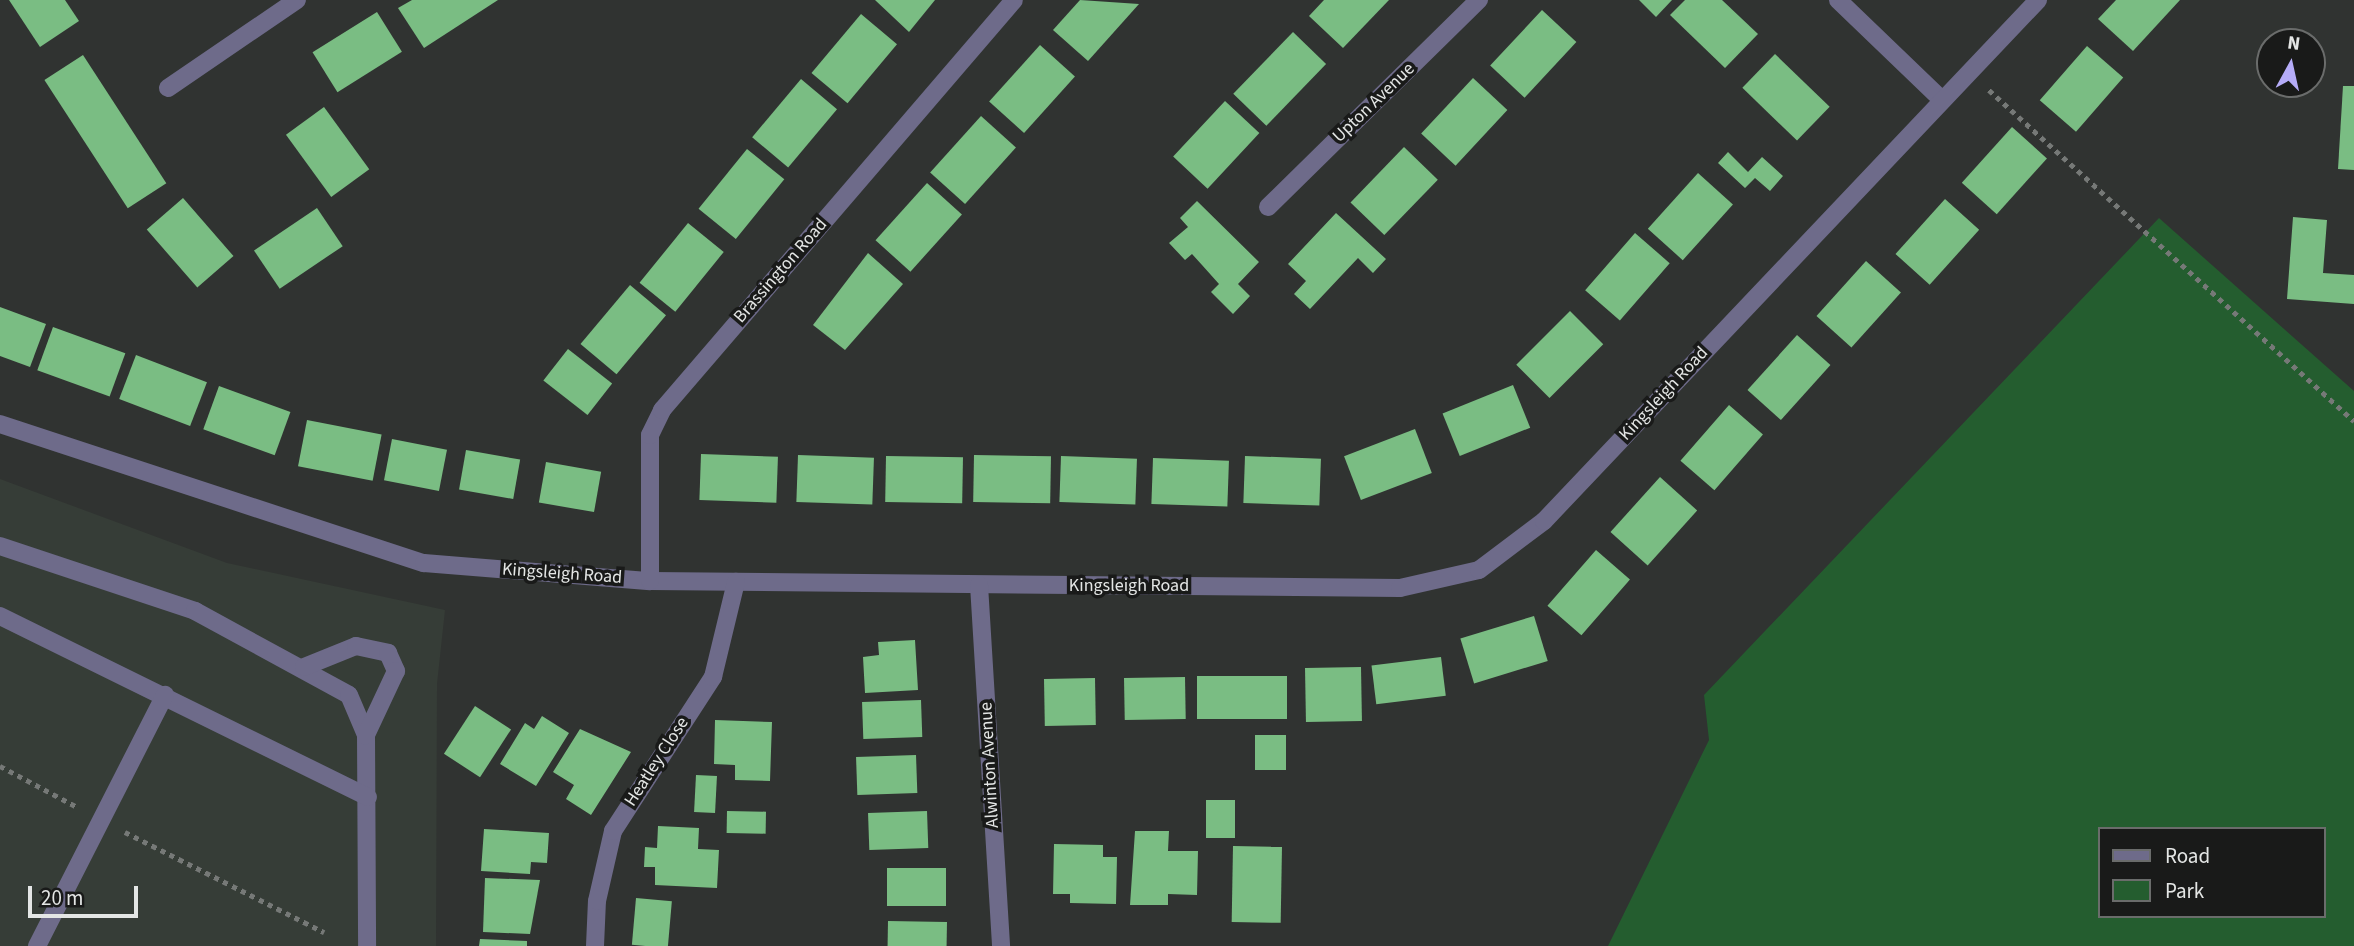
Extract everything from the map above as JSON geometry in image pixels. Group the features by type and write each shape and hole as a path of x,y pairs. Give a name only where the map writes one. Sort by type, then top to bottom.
{"street":[{"path":"168,88 297,0"},
{"name":"Brassington Road","path":"650,581 650,435 662,410 1014,0"},
{"name":"Upton Avenue","path":"1268,207 1479,0"},
{"path":"1838,0 1942,100"},
{"name":"Kingsleigh Road","path":"0,424 424,563 650,581 1400,588 1479,570 1544,521 2038,0"},
{"path":"0,546 195,611 304,667 349,695 366,735 367,946"},
{"name":"Heatley Close","path":"595,946 601,875 614,831 712,677 736,582"},
{"name":"Alwinton Avenue","path":"979,585 1001,946"},
{"path":"0,616 368,797"},
{"path":"304,667 356,646 388,653 396,670 366,735"},
{"path":"37,946 165,695"}],"path":[{"path":"1969,72 2354,421"},
{"path":"0,766 324,932"}],"shaded area":[{"path":"0,479 227,563 445,610 437,684 436,946 0,946"}],"green space":[{"path":"2159,218 2354,391 2354,946 1608,946 1709,740 1704,695"}],"building":[{"path":"9,0 65,0 79,21 40,47"},
{"path":"412,0 498,0 424,48 398,8"},
{"path":"875,0 935,0 909,32"},
{"path":"1080,0 1139,4 1088,61 1053,30"},
{"path":"1324,0 1389,0 1343,48 1309,16"},
{"path":"1639,0 1672,0 1656,17"},
{"path":"1685,0 1722,0 1758,34 1725,68 1670,15"},
{"path":"2116,0 2180,0 2133,51 2098,19"},
{"path":"1542,10 1576,42 1525,98 1490,66"},
{"path":"377,12 402,52 337,92 313,52"},
{"path":"861,14 897,44 848,103 812,73"},
{"path":"1293,32 1326,64 1266,126 1233,94"},
{"path":"1040,45 1075,76 1024,133 989,101"},
{"path":"2087,46 2123,77 2076,132 2040,100"},
{"path":"1775,54 1830,107 1797,141 1742,88"},
{"path":"83,55 166,183 128,208 44,80"},
{"path":"1473,78 1507,110 1456,166 1421,134"},
{"path":"801,79 837,109 788,167 752,137"},
{"path":"2343,86 2354,86 2354,170 2338,169"},
{"path":"1225,101 1259,133 1208,189 1173,157"},
{"path":"324,107 369,169 331,197 286,135"},
{"path":"981,116 1016,147 965,204 930,172"},
{"path":"2012,127 2047,158 1997,214 1962,183"},
{"path":"1404,147 1438,180 1384,235 1351,202"},
{"path":"747,149 784,179 736,239 699,209"},
{"path":"1728,152 1748,172 1762,157 1783,176 1770,191 1755,178 1745,188 1718,163"},
{"path":"1698,173 1733,204 1683,260 1648,229"},
{"path":"927,183 962,214 910,272 875,240"},
{"path":"183,198 234,256 197,288 147,229"},
{"path":"1945,199 1979,230 1930,285 1895,254"},
{"path":"1197,201 1259,262 1238,284 1250,296 1233,314 1211,292 1219,284 1202,265 1192,254 1185,260 1169,243 1188,227 1180,218"},
{"path":"317,208 343,246 280,289 254,250"},
{"path":"1336,213 1386,259 1373,273 1358,258 1310,309 1294,294 1306,281 1288,264"},
{"path":"2293,217 2327,220 2323,273 2354,275 2354,304 2287,299"},
{"path":"688,223 724,252 675,312 640,283"},
{"path":"1635,233 1670,263 1620,321 1585,290"},
{"path":"868,253 903,284 845,350 813,325"},
{"path":"1866,261 1901,292 1851,347 1816,316"},
{"path":"630,285 666,315 617,374 581,344"},
{"path":"0,307 46,324 30,367 0,356"},
{"path":"1570,311 1603,344 1549,398 1516,365"},
{"path":"53,327 125,353 110,397 37,370"},
{"path":"1797,335 1830,365 1781,420 1747,390"},
{"path":"568,349 612,383 588,415 543,381"},
{"path":"136,355 207,382 190,426 119,399"},
{"path":"1513,385 1530,428 1460,456 1443,413"},
{"path":"219,386 290,412 275,455 203,429"},
{"path":"1729,405 1763,435 1714,490 1680,461"},
{"path":"307,420 382,435 373,481 298,466"},
{"path":"1415,429 1432,473 1361,500 1344,456"},
{"path":"392,439 447,450 439,491 384,480"},
{"path":"466,450 520,460 513,499 459,489"},
{"path":"701,454 778,457 776,503 699,500"},
{"path":"798,455 874,458 872,505 796,502"},
{"path":"974,455 1051,456 1050,503 973,502"},
{"path":"886,456 963,457 962,503 885,502"},
{"path":"1061,456 1137,459 1135,505 1059,502"},
{"path":"1245,456 1321,459 1319,506 1243,503"},
{"path":"1153,458 1229,461 1227,507 1151,504"},
{"path":"546,462 601,472 594,512 539,502"},
{"path":"1660,477 1697,510 1648,565 1610,532"},
{"path":"1596,550 1630,580 1581,635 1547,606"},
{"path":"1534,616 1548,661 1474,683 1460,639"},
{"path":"915,640 918,690 865,693 863,657 879,655 878,642"},
{"path":"1441,657 1446,696 1376,704 1372,666"},
{"path":"1361,667 1362,721 1306,722 1305,668"},
{"path":"1197,676 1287,676 1287,719 1197,719"},
{"path":"1185,677 1186,719 1125,720 1124,678"},
{"path":"1095,678 1096,725 1045,726 1044,679"},
{"path":"921,700 922,737 863,739 862,702"},
{"path":"475,706 511,729 480,777 444,754"},
{"path":"542,716 569,733 536,786 500,764 525,723 534,729"},
{"path":"715,720 772,722 770,781 735,780 735,765 714,764"},
{"path":"580,729 631,752 591,815 566,799 574,785 553,772"},
{"path":"1255,735 1286,735 1286,770 1255,770"},
{"path":"916,755 917,793 857,795 856,757"},
{"path":"696,775 717,776 715,813 694,812"},
{"path":"1206,800 1235,800 1235,838 1206,838"},
{"path":"727,811 766,812 766,834 727,833"},
{"path":"927,811 928,848 869,850 868,813"},
{"path":"658,826 699,828 698,849 719,850 717,888 655,885 655,867 644,867 645,847 657,848"},
{"path":"484,829 549,833 547,863 531,862 530,874 481,871"},
{"path":"1135,831 1169,831 1168,851 1198,851 1197,895 1168,894 1168,905 1130,905"},
{"path":"1054,844 1103,845 1103,857 1117,857 1116,904 1070,903 1070,894 1053,894"},
{"path":"1233,846 1282,847 1281,923 1232,922"},
{"path":"887,868 946,868 946,906 887,906"},
{"path":"485,878 540,880 530,934 483,932"},
{"path":"636,898 672,901 668,946 632,945"},
{"path":"888,921 947,922 947,946 888,946"},
{"path":"480,939 527,941 527,946 479,946"}]}
